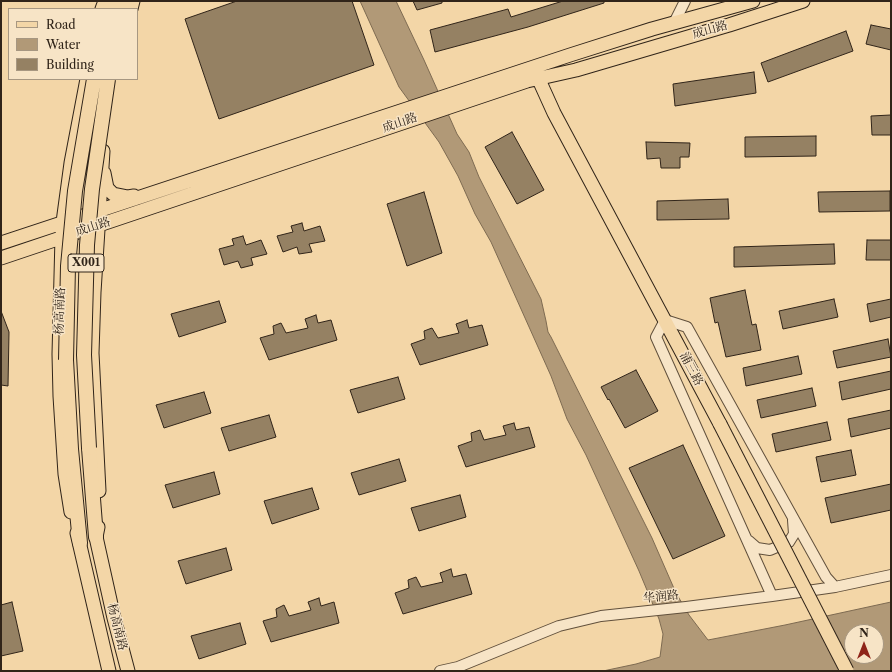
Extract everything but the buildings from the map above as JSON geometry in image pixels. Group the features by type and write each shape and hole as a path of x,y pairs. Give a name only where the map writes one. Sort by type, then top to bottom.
{"highway":[{"name":"杨高南路","path":"80,543 71,449 66,360 68,266 75,191 94,80"},
{"name":"杨高南路","path":"96,537 84,355 87,245 92,189 108,80"}],"main road":[{"name":"成山路","path":"1,258 98,226 404,116 536,73 577,52 753,1"},
{"name":"成山路","path":"536,73 576,70 729,25 803,1"},
{"name":"浦三路","path":"536,73 554,113 720,424 847,671"},
{"name":"杨高南路","path":"87,80 71,163 63,222 59,346 60,396 66,480 71,513 80,543 109,671"},
{"name":"杨高南路","path":"115,80 104,142 98,210 92,353 100,513 96,537 114,618 128,671"},
{"name":"成山路","path":"1,243 142,196 404,116"},
{"path":"102,163 107,188 114,194 128,197 142,196"}],"street":[{"path":"674,23 685,1"},
{"path":"772,596 656,337 665,320 687,327 826,577 835,587"},
{"path":"747,540 757,548 770,550 789,542 794,534 793,517"},
{"name":"华润路","path":"440,671 458,667 559,626 601,616 646,612 772,596 835,587 891,575"}],"water":[{"path":"360,1 396,1 457,134 469,152 479,177 541,299 548,332 652,538 676,593 689,615 708,640 891,602 891,671 603,671 660,657 663,634 659,619 639,571 586,455 567,419 551,376 491,242 475,214 458,176 439,142 399,87"}]}
